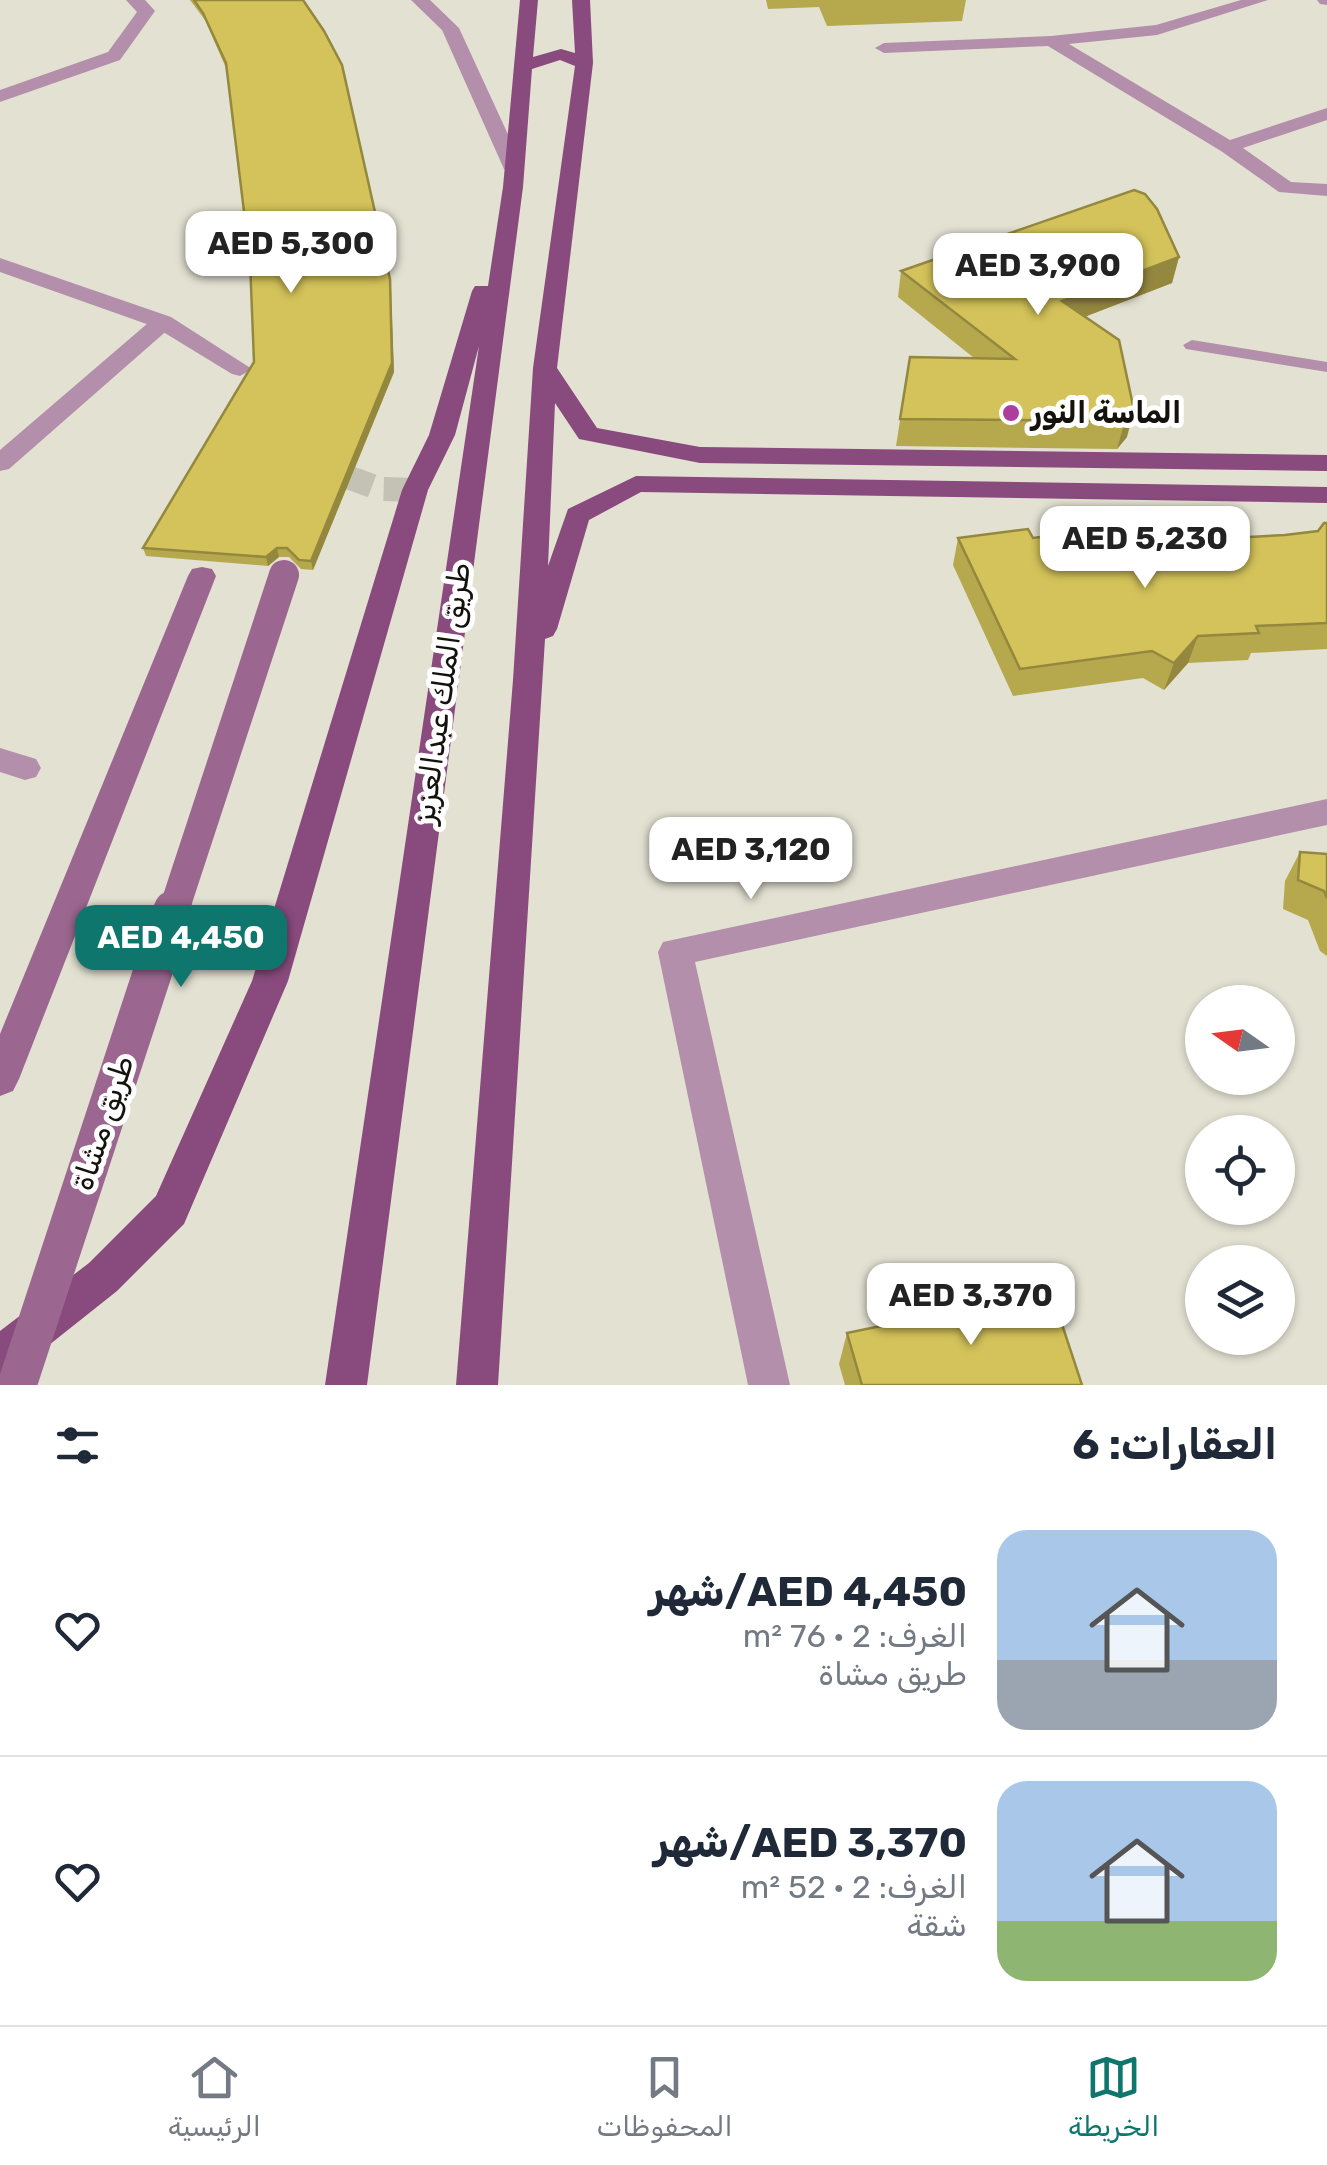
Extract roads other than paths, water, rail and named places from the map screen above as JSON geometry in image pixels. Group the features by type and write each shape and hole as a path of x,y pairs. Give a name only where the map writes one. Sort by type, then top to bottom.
{"main road":[{"name":"طريق الملك عبدالعزيز","path":"346,1385 514,178 530,0"},
{"path":"476,1385 528,680 545,368 584,64 571,23 529,28"},
{"path":"526,65 561,54 584,64"},
{"path":"0,1357 116,1264 170,1210 270,981 415,490 442,435 514,178"},
{"path":"545,368 588,434 700,454 1327,463"},
{"path":"528,680 577,515 636,484 1327,495"},
{"name":"طريق مشاة","path":"17,1385 284,575"},
{"path":"0,1079 202,576"}],"street":[{"path":"0,96 114,56 146,11 135,0"},
{"path":"420,0 450,28 514,178"},
{"path":"884,48 1051,41 1158,30 1259,0"},
{"path":"1051,41 1228,147 1286,188 1327,190"},
{"path":"1228,147 1327,114"},
{"path":"0,266 163,322 240,369"},
{"path":"0,464 163,322"},
{"path":"769,1385 675,952 1327,812"}],"lane":[{"path":"1192,345 1327,367"}],"tunnel":[{"path":"316,465 380,489 415,490"}],"place":[{"name":"الماسة النور","path":"1011,413"}]}
